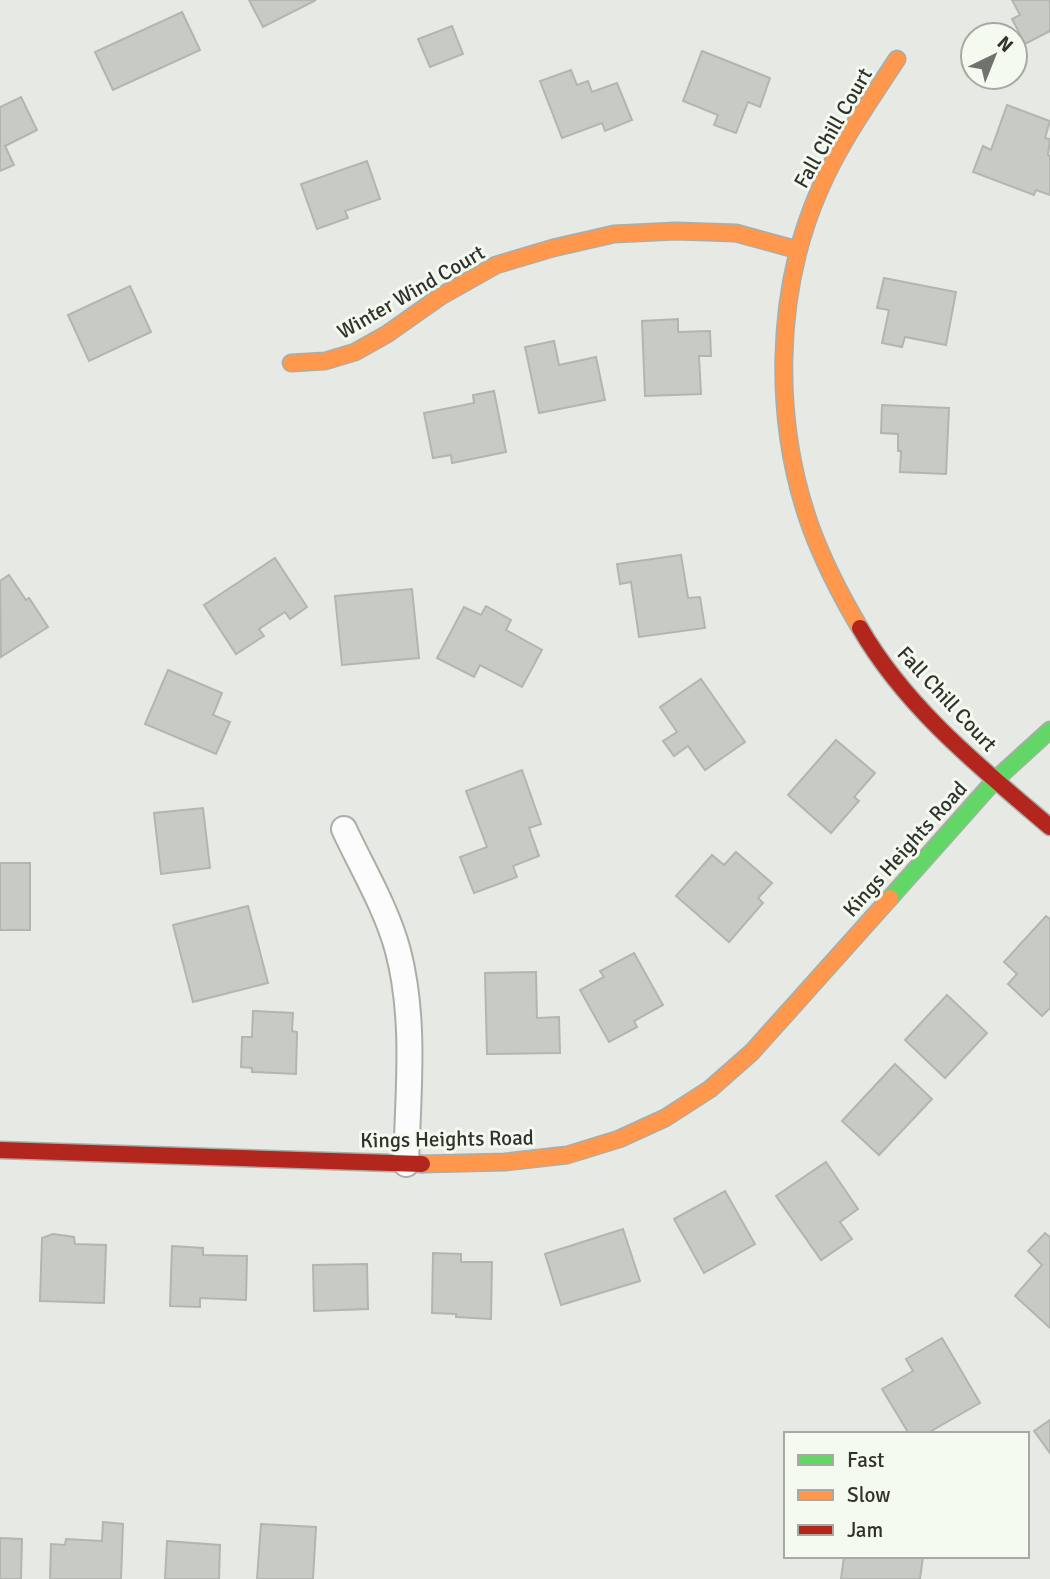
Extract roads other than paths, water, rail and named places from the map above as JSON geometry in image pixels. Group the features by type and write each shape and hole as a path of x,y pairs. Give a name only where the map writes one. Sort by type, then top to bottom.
{"street":[{"name":"Fall Chill Court","path":"897,59 833,162 812,208 798,250 786,312 783,357 786,417 793,471 814,541 840,596 869,644 908,694 995,780 1050,827"},
{"name":"Winter Wind Court","path":"291,363 325,361 355,352 387,334 441,296 496,265 614,234 676,231 736,233 798,250"},
{"name":"Kings Heights Road","path":"0,1150 406,1164 505,1162 567,1155 619,1139 665,1118 710,1089 752,1052 995,780 1050,730"},
{"path":"344,828 393,937 405,991 410,1034 406,1164"}]}
